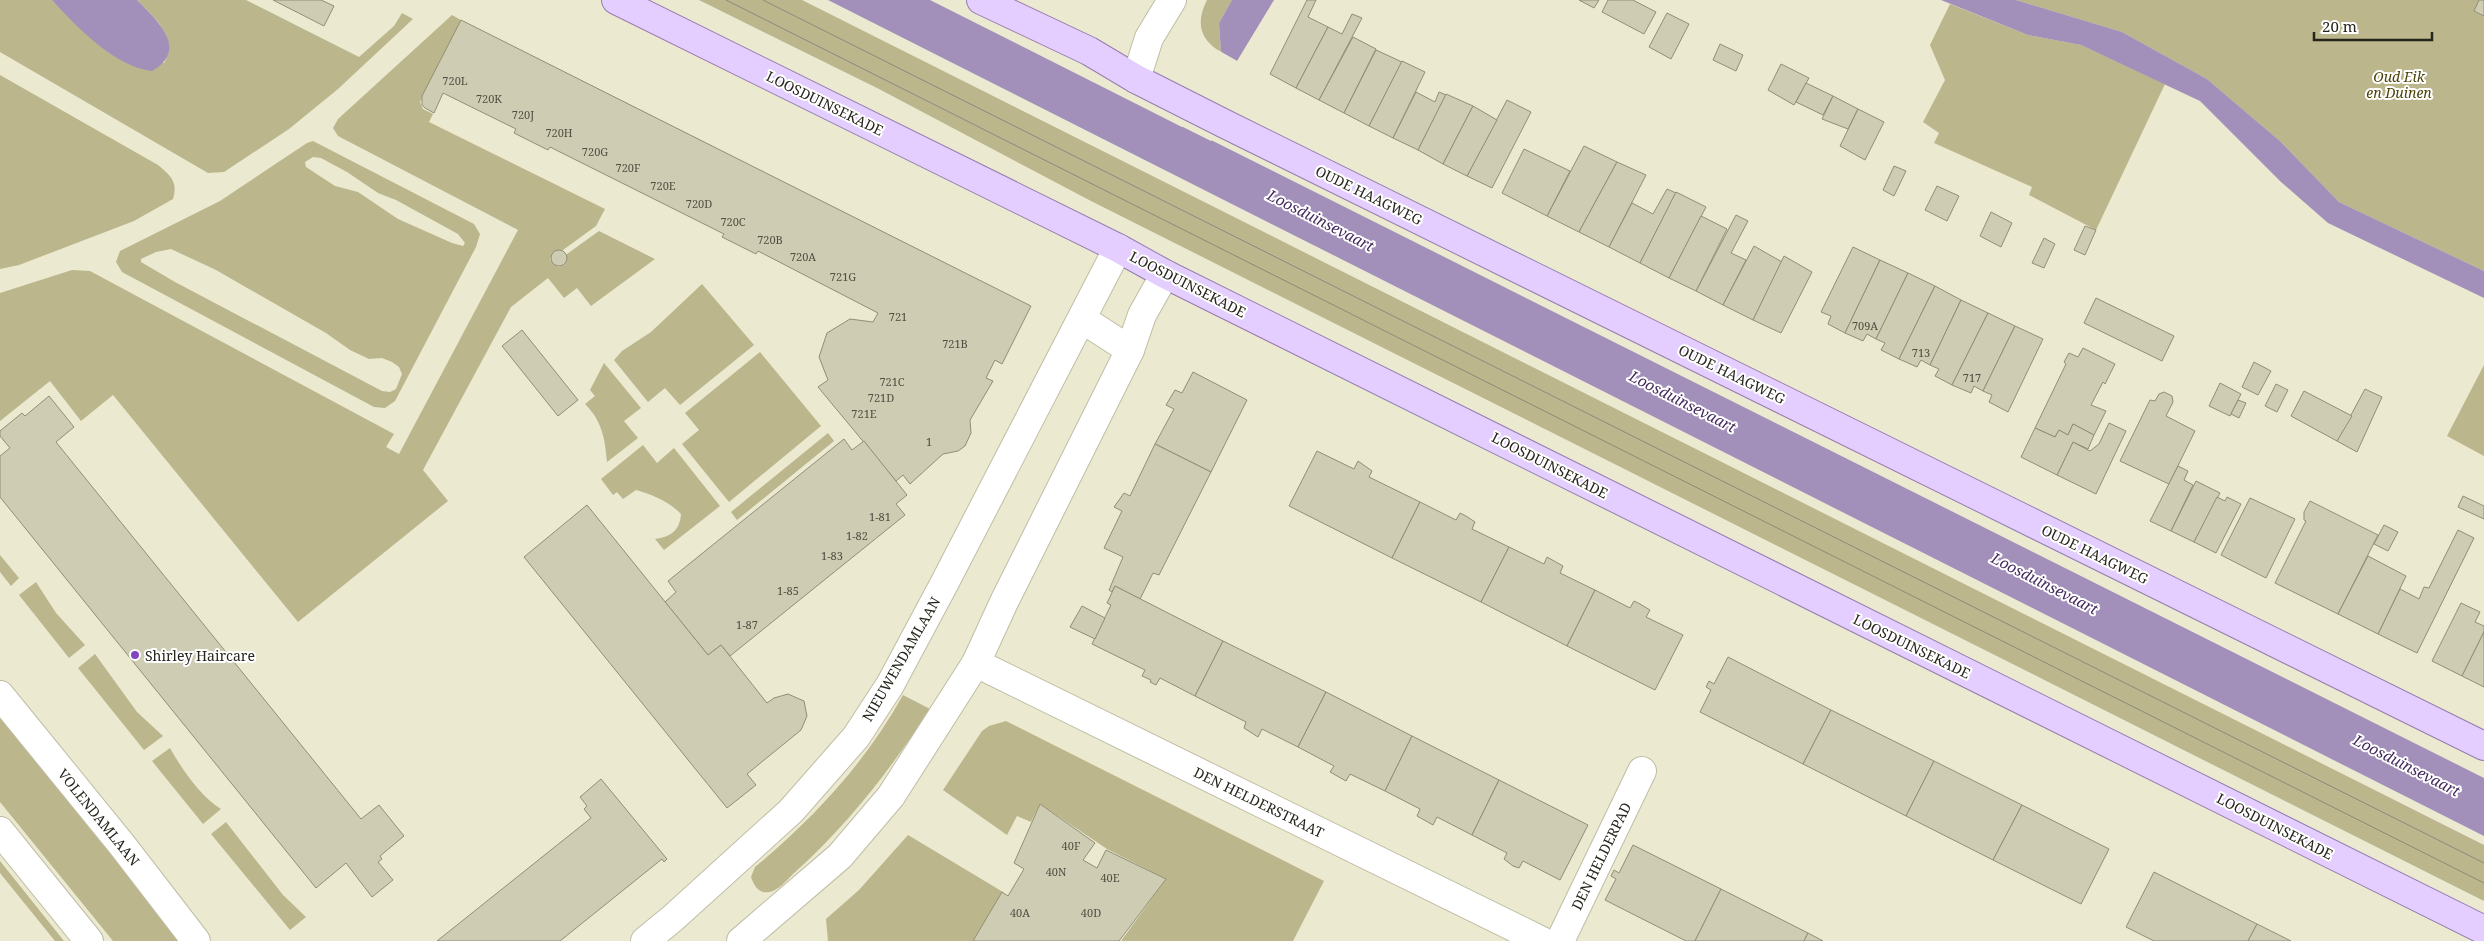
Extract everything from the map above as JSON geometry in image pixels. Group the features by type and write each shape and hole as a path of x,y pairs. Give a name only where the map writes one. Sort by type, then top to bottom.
{"main road":[{"name":"LOOSDUINSEKADE","path":"616,0 1118,248 1166,274 2484,930"},
{"name":"OUDE HAAGWEG","path":"980,0 1089,52 1136,79 1225,124 2484,746"}],"street":[{"path":"1136,79 1149,38 1172,0"},
{"name":"NIEUWENDAMLAAN","path":"645,941 673,918 791,810 856,737 890,684 1118,248"},
{"path":"741,941 840,856 885,804 936,728 976,663 1004,602 1130,350 1142,315 1166,274"},
{"path":"1082,319 1130,350"},
{"name":"DEN HELDERSTRAAT","path":"976,663 1542,941"},
{"name":"VOLENDAMLAAN","path":"0,695 122,845 196,941"},
{"name":"DEN HELDERPAD","path":"1560,941 1642,771"},
{"path":"0,831 89,941"}],"green space":[{"path":"0,0 52,0 110,53 164,63 168,54 167,37 157,21 137,0 246,0 359,57 394,26 402,13 413,19 338,89 289,129 224,172 208,173 0,52"},
{"path":"699,0 802,0 2484,845 2484,901 1091,201 879,89"},
{"path":"1207,0 1232,0 1219,23 1221,52 1208,41 1202,29 1201,16"},
{"name":"Oud Eik en Duinen","path":"2016,0 2484,0 2484,271 2339,202 2281,142 2207,79 2122,32"},
{"path":"1950,4 2028,35 2081,45 2165,84 2096,230 2029,195 2032,187 1934,143 1939,133 1923,122 1945,80 1930,45"},
{"path":"452,15 461,20 420,102 423,109 433,114 429,122 605,209 596,226 563,250 553,253 550,260 558,267 564,265 567,254 599,231 655,259 591,306 577,288 564,298 548,278 511,307 423,470 448,501 298,622 113,395 81,421 50,381 0,421 0,293 72,270 90,271 394,434 386,447 399,454 518,230 338,136 333,128 338,119"},
{"path":"0,75 158,165 167,173 174,184 173,199 134,221 19,265 0,269"},
{"path":"313,141 474,224 480,234 476,247 395,401 385,408 374,407 122,272 116,262 120,251 220,201 307,143","holes":["313,157 321,158 347,172 378,193 396,200 458,234 465,243 463,246 452,243 398,219 358,192 335,186 306,167 305,162","171,249 216,270 326,333 350,350 369,359 382,358 392,362 399,367 402,374 396,389 390,392 382,391 175,282 141,262 141,259 156,252"]},
{"path":"702,284 754,345 680,405 665,388 648,402 614,360 622,351 651,332"},
{"path":"760,352 821,426 729,502 682,444 699,430 685,413"},
{"path":"604,363 641,408 624,421 638,438 607,462 602,430 591,410 585,404 595,396 590,390"},
{"path":"2484,365 2484,456 2447,436"},
{"path":"828,433 834,441 737,520 731,512"},
{"path":"643,445 657,463 674,448 720,506 664,550 655,539 674,532 679,524 681,514 660,499 636,490 623,499 617,492 613,495 601,479"},
{"path":"0,555 19,578 11,586 0,572"},
{"path":"36,582 56,613 85,645 69,658 19,595"},
{"path":"95,654 137,712 163,736 144,750 78,668"},
{"path":"903,695 930,709 884,775 832,836 782,885 776,890 760,891 755,886 751,877 755,867 798,829 837,788 873,743"},
{"path":"0,715 182,941 113,941 0,802"},
{"path":"1006,721 1324,881 1293,941 1121,941 1166,879 1107,849 1040,804 1031,822 1017,816 1007,835 943,790 982,731 989,726"},
{"path":"170,748 199,790 221,809 203,824 152,761"},
{"path":"226,822 283,895 306,917 290,930 211,834"},
{"path":"908,835 1003,892 973,941 828,941 826,919 859,890"},
{"path":"0,861 64,941 55,941 0,873"}],"water":[{"path":"52,0 137,0 161,26 169,45 168,54 163,63 152,71 124,62 85,33"},
{"name":"Loosduinsevaart","path":"828,0 930,0 1182,127 1221,52 1219,23 1232,0 1274,0 1237,61 1199,134 2484,778 2484,836"},
{"path":"1941,0 2016,0 2122,32 2207,79 2281,142 2339,202 2484,271 2484,298 2328,223 2281,182 2200,101 2081,45 2028,35"}],"pier":[{"path":"1218,50 1239,62 1202,133 1213,139 1211,141 1167,119 1169,117 1181,123"}],"building":[{"path":"273,0 321,0 334,6 324,26"},
{"path":"1307,0 1316,0 1308,17 1328,27 1296,88 1270,74"},
{"path":"1579,0 1599,0 1594,8"},
{"path":"1608,0 1633,0 1656,12 1644,34 1602,12"},
{"path":"2479,0 2484,0 2484,16 2474,11"},
{"path":"1667,13 1689,24 1671,59 1649,47"},
{"path":"1352,14 1362,18 1319,100 1296,88 1328,27 1342,34"},
{"path":"461,20 1031,306 1002,364 995,360 986,378 993,381 970,420 971,433 965,446 958,451 943,454 910,484 903,475 896,481 818,387 828,380 819,357 827,333 850,319 873,322 878,313 758,251 756,254 722,237 724,234 550,147 548,150 514,133 516,129 443,93 434,113 425,108 422,105 422,96"},
{"path":"1353,37 1376,49 1344,113 1319,100"},
{"path":"1720,44 1743,55 1736,71 1713,60"},
{"path":"1376,50 1402,62 1369,126 1344,113"},
{"path":"1402,61 1425,72 1393,138 1369,126"},
{"path":"1781,64 1809,78 1794,105 1768,90"},
{"path":"1806,83 1833,96 1823,115 1796,102"},
{"path":"1416,92 1435,102 1439,92 1446,95 1418,150 1393,138"},
{"path":"1446,94 1473,106 1443,164 1418,150"},
{"path":"1833,96 1858,109 1848,129 1822,119"},
{"path":"1507,100 1531,112 1492,188 1467,176"},
{"path":"1473,106 1497,120 1467,176 1443,164"},
{"path":"1858,109 1884,122 1865,160 1840,146"},
{"path":"1584,146 1617,162 1579,232 1547,216"},
{"path":"1524,149 1570,171 1547,216 1502,193"},
{"path":"1617,162 1646,175 1609,247 1579,232"},
{"path":"1894,166 1906,171 1894,196 1883,190"},
{"path":"1937,186 1959,196 1947,221 1925,210"},
{"path":"1667,189 1676,193 1640,263 1609,247 1632,203 1653,214"},
{"path":"1676,192 1706,207 1669,278 1640,263"},
{"path":"1991,212 2012,223 2001,247 1980,236"},
{"path":"1736,215 1748,221 1731,253 1746,260 1723,305 1696,291"},
{"path":"1701,216 1727,229 1696,291 1669,278"},
{"path":"2085,226 2096,230 2085,255 2074,250"},
{"path":"2044,238 2055,244 2044,268 2032,263"},
{"path":"1754,246 1782,262 1753,320 1723,305"},
{"path":"1853,247 1880,260 1845,333 1828,324 1831,316 1821,312"},
{"path":"559,250 567,258 559,266 551,258"},
{"path":"1784,256 1812,272 1781,333 1753,320"},
{"path":"1880,260 1908,273 1876,339 1867,334 1863,341 1845,333"},
{"path":"1908,273 1935,286 1899,359 1881,350 1885,343 1876,339"},
{"path":"1935,286 1961,300 1930,365 1921,360 1917,367 1899,359"},
{"path":"2096,298 2174,336 2162,361 2084,323"},
{"path":"1961,300 1988,313 1952,385 1935,376 1939,369 1930,365"},
{"path":"1988,313 2015,326 1983,391 1974,386 1971,393 1952,385"},
{"path":"2015,326 2043,339 2008,412 1989,402 1992,395 1983,391"},
{"path":"522,330 578,400 558,416 502,346"},
{"path":"2083,348 2115,364 2091,405 2106,411 2094,435 2073,424 2068,435 2059,430 2055,437 2035,428 2066,364 2064,362 2069,353 2078,357"},
{"path":"2254,362 2271,371 2258,395 2242,387"},
{"path":"1193,372 1247,400 1211,472 1155,444 1174,409 1166,405 1175,390 1182,393"},
{"path":"2220,383 2241,394 2230,416 2209,406"},
{"path":"2276,384 2288,390 2277,412 2265,406"},
{"path":"2365,389 2382,397 2357,452 2337,441"},
{"path":"2304,391 2352,416 2337,441 2291,416"},
{"path":"2164,392 2172,396 2173,402 2166,416 2195,431 2169,484 2120,461 2150,400 2155,401 2159,394"},
{"path":"49,396 74,427 56,442 361,819 379,805 404,836 380,856 382,859 378,862 393,880 372,897 346,863 316,888 0,497 0,456 10,448 0,436 0,431 22,413 25,416"},
{"path":"2238,400 2246,403 2239,418 2231,414"},
{"path":"2109,423 2126,431 2096,494 2057,475 2073,442 2090,451 2099,444"},
{"path":"2073,424 2094,435 2088,449 2073,442 2057,475 2021,457 2035,428 2055,437 2059,430 2068,435"},
{"path":"844,439 852,450 864,441 907,495 896,504 905,515 730,656 721,645 708,655 665,602 676,592 668,581"},
{"path":"1155,444 1211,472 1159,575 1153,573 1140,599 1115,586 1112,592 1109,590 1123,557 1104,548 1122,511 1114,507 1124,493 1130,496"},
{"path":"1317,451 1354,469 1358,461 1372,471 1369,477 1420,502 1392,558 1289,506"},
{"path":"2178,466 2188,471 2184,480 2193,485 2171,531 2150,521"},
{"path":"2196,481 2220,493 2194,542 2171,531"},
{"path":"2463,496 2484,506 2484,519 2458,507"},
{"path":"2217,497 2225,501 2227,497 2241,504 2216,553 2194,542"},
{"path":"2250,498 2295,519 2266,578 2221,555"},
{"path":"2310,501 2378,535 2338,614 2275,583 2306,521 2304,520 2304,512"},
{"path":"1420,502 1456,520 1460,513 1466,516 1475,522 1472,529 1509,547 1481,602 1392,558"},
{"path":"587,505 708,655 721,645 767,703 774,698 788,694 804,701 807,716 801,730 747,774 756,785 727,808 524,557"},
{"path":"2384,525 2398,532 2388,551 2374,544"},
{"path":"2458,530 2474,538 2417,653 2378,634 2400,589 2419,599 2424,587 2429,588"},
{"path":"1509,547 1544,564 1547,557 1563,566 1560,573 1595,590 1567,646 1481,602"},
{"path":"2368,556 2406,576 2378,634 2338,614"},
{"path":"1115,586 1223,641 1195,696 1160,678 1156,685 1150,682 1151,680 1142,676 1145,670 1092,644 1111,605 1107,603"},
{"path":"1595,590 1630,608 1634,601 1640,604 1650,610 1646,617 1683,635 1655,690 1567,646"},
{"path":"2461,603 2480,612 2475,622 2484,626 2484,632 2462,676 2432,661"},
{"path":"1082,606 1105,618 1095,639 1070,627"},
{"path":"2484,632 2484,687 2462,676"},
{"path":"1223,641 1326,692 1298,747 1262,729 1258,737 1244,728 1246,722 1195,696"},
{"path":"1728,657 1831,710 1803,764 1700,712 1711,690 1706,687 1709,681 1714,684"},
{"path":"1326,692 1412,736 1385,791 1350,774 1346,781 1330,772 1334,766 1298,747"},
{"path":"1831,710 1934,761 1906,816 1803,764"},
{"path":"1412,736 1499,780 1472,835 1437,817 1433,825 1417,816 1420,809 1385,791"},
{"path":"1934,761 2022,805 1993,860 1906,816"},
{"path":"601,779 667,859 664,862 662,859 560,941 437,941 591,818 584,809 587,806 580,797"},
{"path":"1499,780 1588,825 1560,880 1523,861 1519,868 1513,866 1504,859 1507,853 1472,835"},
{"path":"1040,804 1095,843 1083,860 1097,868 1106,850 1166,879 1119,941 973,941 1002,892 1008,896 1024,869 1014,863"},
{"path":"2022,805 2109,849 2081,904 1993,860"},
{"path":"1633,845 1721,889 1695,941 1686,941 1605,900 1616,879 1611,876 1614,870 1619,873"},
{"path":"2154,872 2257,924 2248,941 2154,941 2126,927"},
{"path":"1721,889 1808,933 1804,941 1695,941"},
{"path":"2257,924 2291,941 2248,941"},
{"path":"1808,933 1823,941 1804,941"}],"tram line":[{"path":"726,0 2484,883"},
{"path":"763,0 2484,863"}],"place":[{"name":"Shirley Haircare","path":"135,655"}]}
